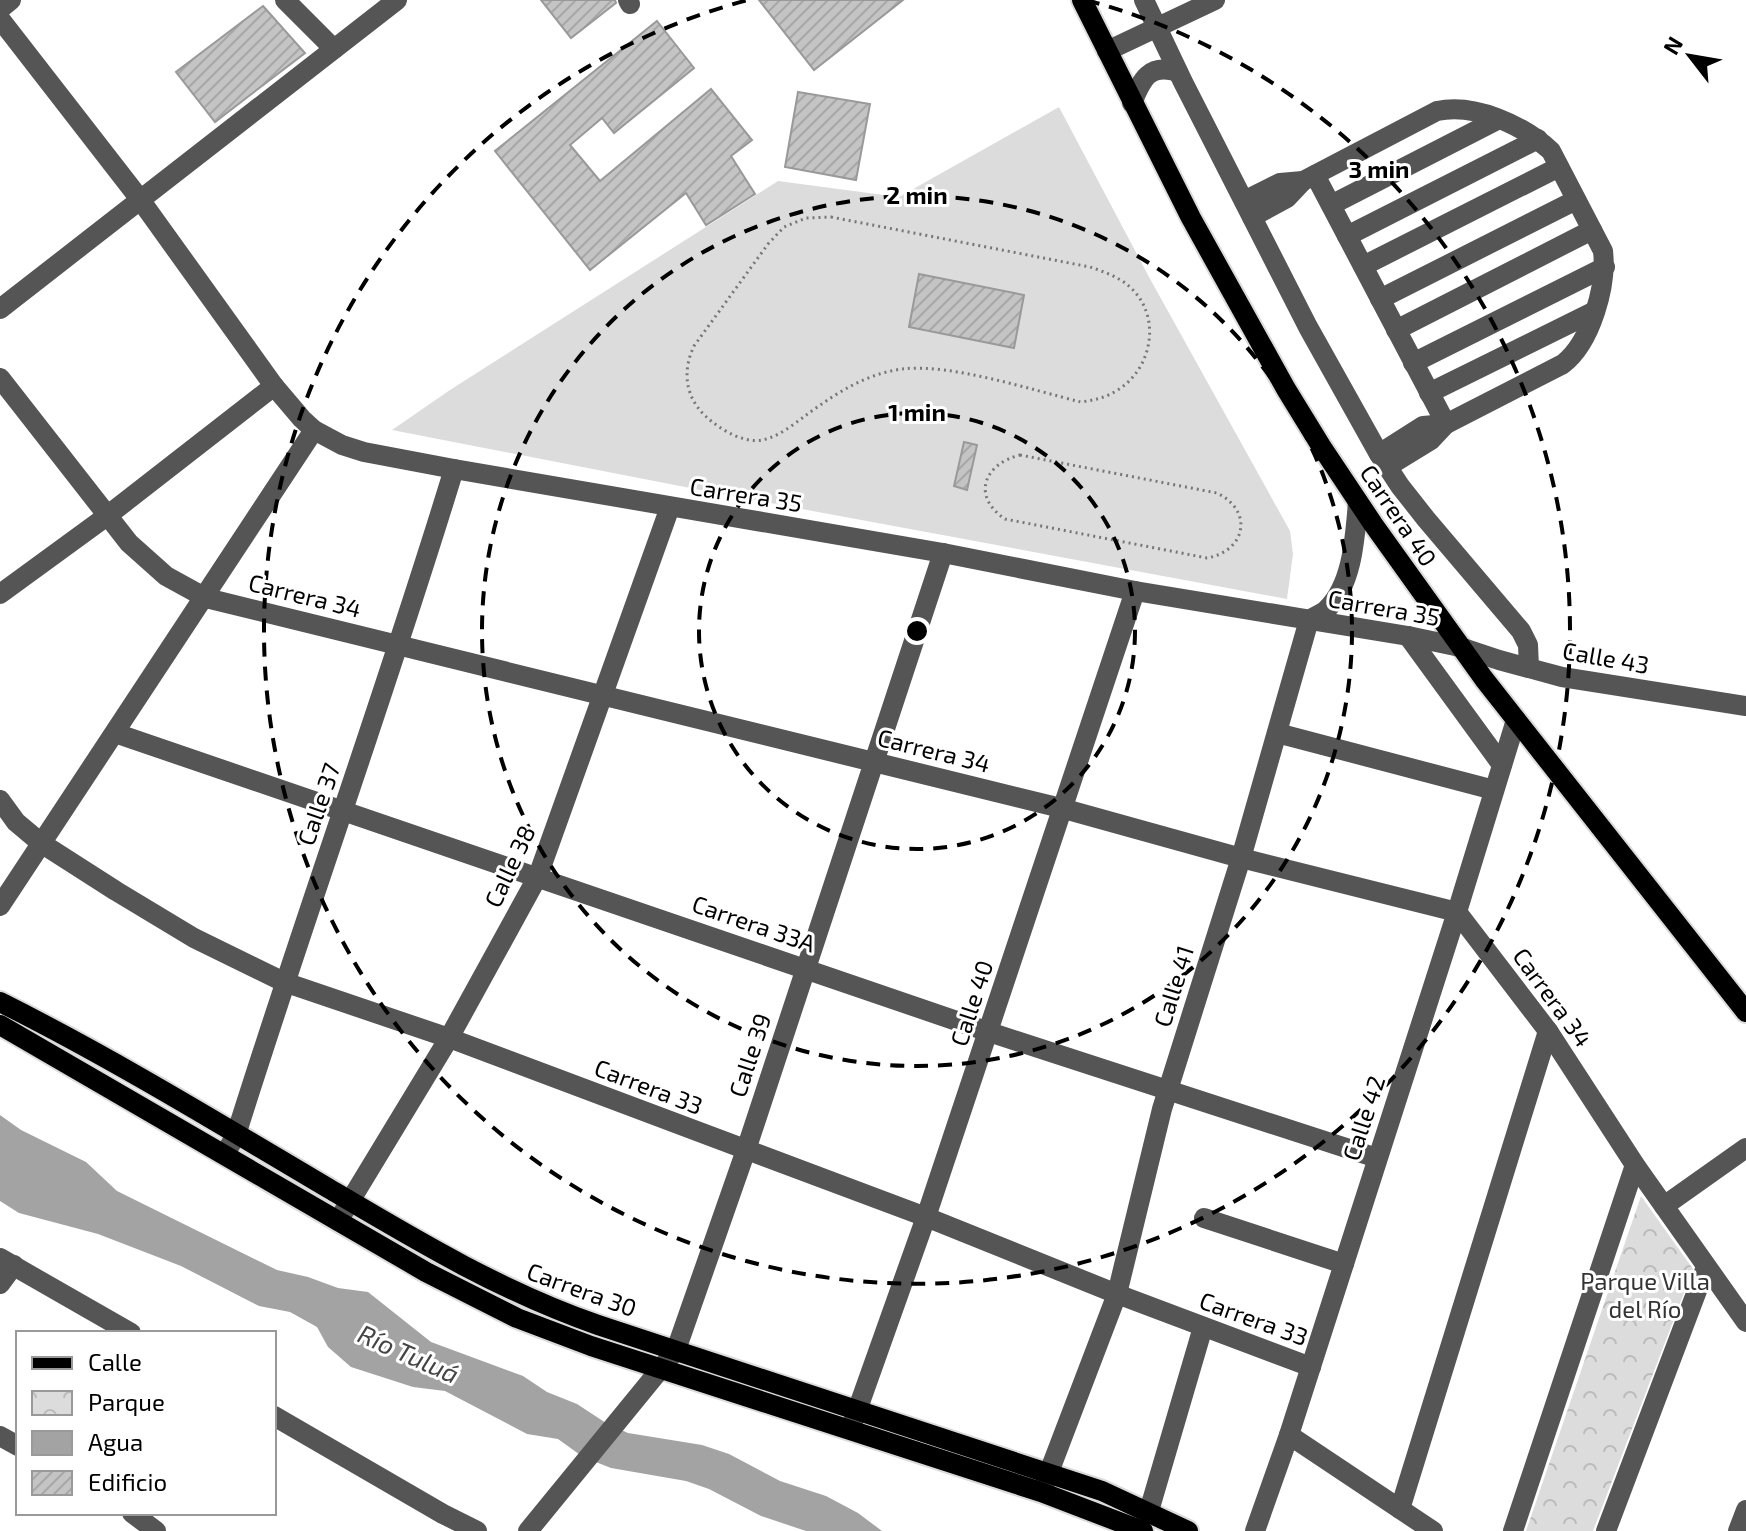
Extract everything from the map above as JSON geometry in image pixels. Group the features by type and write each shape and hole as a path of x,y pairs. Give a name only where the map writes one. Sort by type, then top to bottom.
{"main road":[{"name":"Carrera 40","path":"1082,0 1191,218 1286,389 1358,502 1460,647 1746,1012"},
{"name":"Carrera 30","path":"0,1002 519,1295 676,1350 854,1420"},
{"name":"Carrera 30","path":"0,1025 461,1291 517,1318 591,1346 663,1368 854,1420 1044,1482 1146,1521 1188,1531"}],"street":[{"path":"0,9 11,0"},
{"path":"285,0 334,49"},
{"path":"0,309 397,0"},
{"name":"Carrera 40","path":"1144,0 1308,327 1383,461 1426,519 1521,631 1528,645 1529,668"},
{"path":"1107,51 1215,0"},
{"name":"Carrera 35","path":"0,19 139,198 274,386 314,430 342,445 454,469 943,553 1135,591 1460,647"},
{"path":"1132,103 1140,85 1155,70 1165,68 1178,72"},
{"path":"1248,209 1287,198 1309,178 1437,111 1454,108 1470,110 1538,139 1551,151 1603,251 1605,267 1584,342 1563,364 1446,424 1431,440 1383,461"},
{"path":"1331,205 1497,120"},
{"path":"1347,236 1538,139"},
{"path":"1363,266 1559,167"},
{"path":"1309,178 1331,205 1446,424"},
{"path":"1380,299 1576,200"},
{"path":"1396,330 1592,230"},
{"path":"1413,363 1605,267"},
{"path":"1429,393 1593,312"},
{"name":"Carrera 34","path":"0,378 145,560 166,576 206,598 1061,808 1241,858 1457,912 1548,1031 1635,1165 1746,1322"},
{"path":"0,594 107,516 274,386"},
{"path":"0,906 314,430"},
{"name":"Calle 37","path":"225,1154 236,1135 284,982 400,644 454,469"},
{"path":"1309,620 1326,610 1340,590 1355,539 1358,502"},
{"name":"Calle 38","path":"338,1221 449,1038 538,876 670,507"},
{"name":"Calle 39","path":"528,1531 676,1350 746,1150 943,553"},
{"name":"Calle 40","path":"854,1420 989,1032 1135,591"},
{"name":"Calle 41","path":"1044,1482 1117,1294 1168,1090 1241,858 1309,620"},
{"path":"1408,636 1502,765"},
{"name":"Calle 43","path":"1460,647 1562,677 1746,706"},
{"name":"Calle 42","path":"1255,1531 1311,1367 1516,720"},
{"name":"Carrera 33A","path":"115,733 989,1032 1377,1158"},
{"path":"1277,733 1494,790"},
{"name":"Carrera 33","path":"0,800 16,822 41,843 170,925 284,982 449,1038 926,1217 1117,1294 1311,1367"},
{"path":"1400,1509 1548,1031"},
{"path":"1664,1206 1746,1148"},
{"path":"1513,1531 1635,1165"},
{"path":"1204,1218 1344,1264"},
{"path":"0,1284 7,1262 128,1331"},
{"path":"1606,1531 1706,1267"},
{"path":"1146,1521 1203,1327"},
{"path":"276,1417 477,1531"},
{"path":"1289,1435 1433,1531"},
{"path":"1738,1531 1746,1510"},
{"path":"135,1515 156,1531"}],"path":[{"path":"831,217 1090,267 1111,274 1133,290 1149,317 1149,344 1141,368 1118,391 1099,399 1081,402 938,369 904,369 875,374 852,384 779,434 765,440 752,441 741,437 716,426 696,406 689,389 687,361 694,346 768,244 784,227 806,218 831,217"},
{"path":"1020,455 1217,493 1236,507 1241,529 1230,550 1207,558 1007,519 988,503 986,483 997,463 1020,455"}],"green space":[{"path":"1059,107 1290,531 1293,554 1287,599 392,430 778,181 899,197"},
{"name":"Parque Villa del Río","path":"1641,1196 1693,1269 1593,1531 1526,1531"}],"water":[{"name":"Río Tuluá","path":"0,1115 21,1130 86,1162 117,1191 277,1270 338,1288 368,1292 431,1342 523,1376 547,1392 577,1404 628,1433 702,1445 729,1454 780,1481 826,1496 858,1513 882,1531 806,1531 761,1516 709,1489 686,1481 611,1468 583,1457 558,1439 527,1434 445,1391 413,1387 351,1367 328,1347 317,1327 290,1312 259,1306 181,1266 98,1234 19,1213 0,1201"}],"building":[{"path":"541,0 615,0 616,3 571,38"},
{"path":"759,0 903,0 814,70"},
{"path":"263,6 305,53 215,122 176,72"},
{"path":"657,21 694,68 614,133 602,118 570,145 600,181 711,89 752,140 731,156 755,194 706,225 686,193 590,270 495,151"},
{"path":"798,92 870,104 856,180 785,167"},
{"path":"919,274 1024,295 1014,348 909,327"},
{"path":"964,442 977,445 967,490 954,486"}]}
